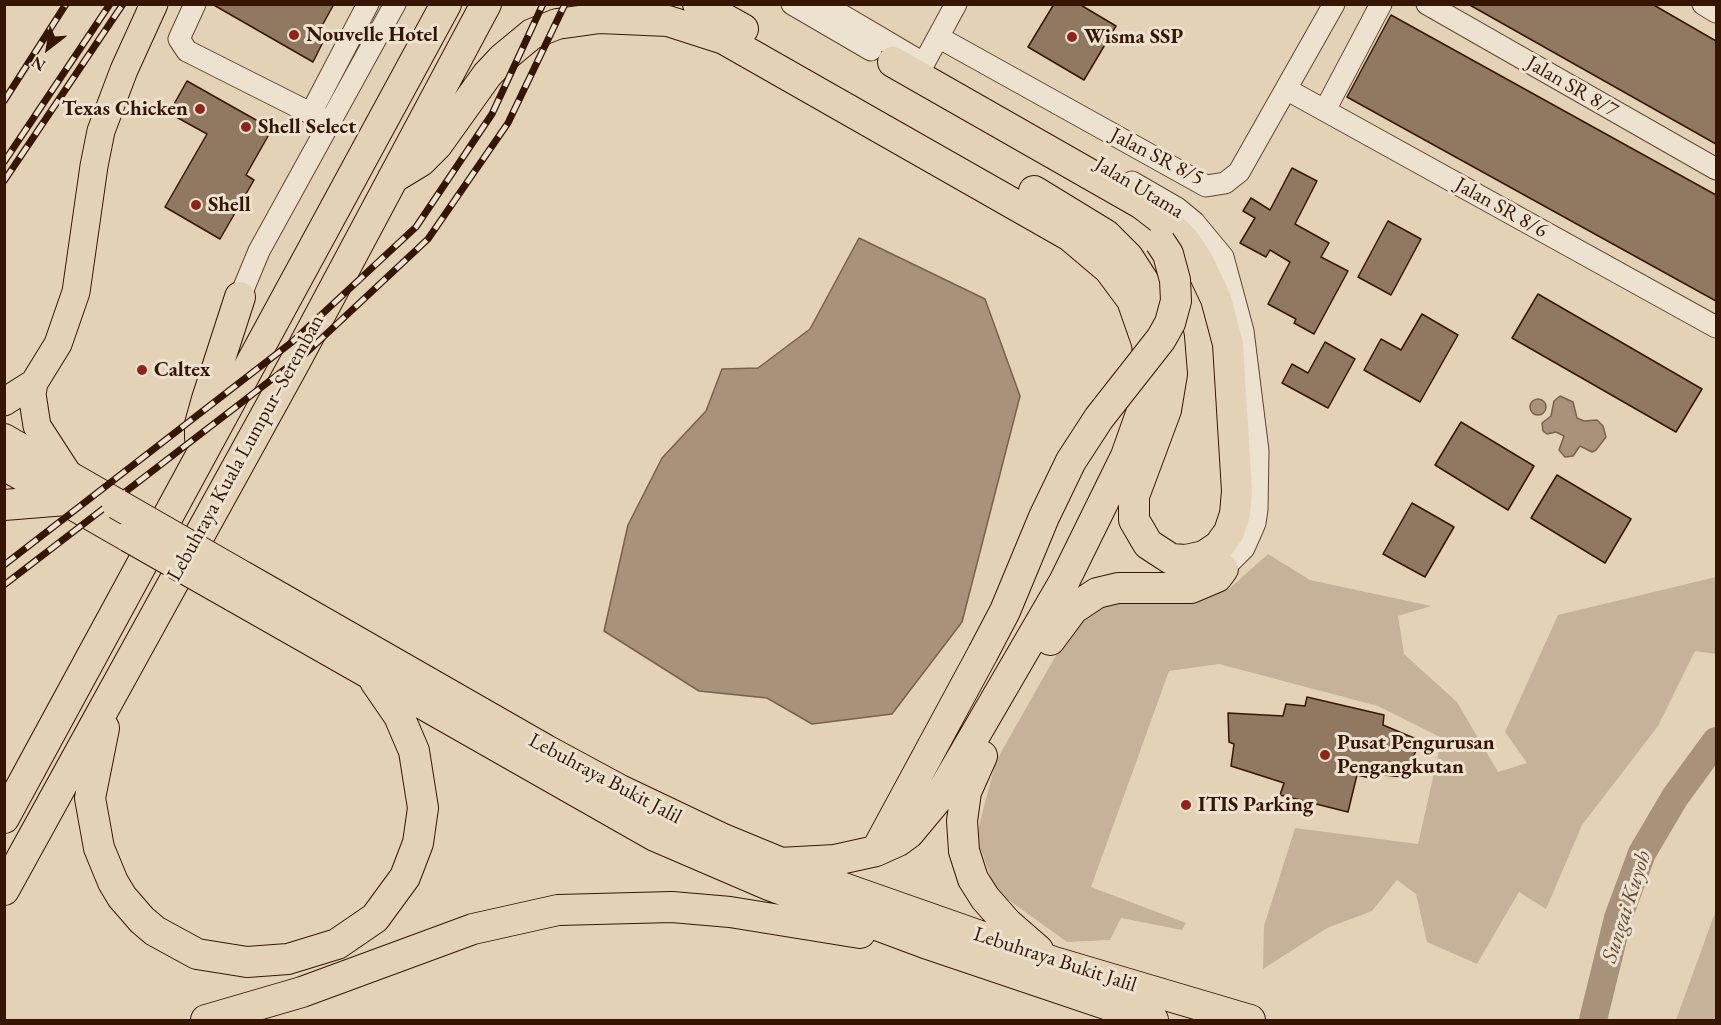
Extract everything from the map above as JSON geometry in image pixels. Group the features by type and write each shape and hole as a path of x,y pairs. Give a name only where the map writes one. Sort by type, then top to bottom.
{"highway":[{"name":"Lebuhraya Kuala Lumpur–Seremban","path":"4,818 446,4"},
{"name":"Lebuhraya Kuala Lumpur–Seremban","path":"4,890 486,4"},
{"path":"698,4 1080,217 1118,246 1137,270 1155,299 1166,328 1172,354 1170,394 1134,496 1134,520 1148,544 1171,559 1195,559 1213,551 1229,532 1237,504 1232,383 1228,344 1216,299 1193,254 1168,224 1142,204 893,62"},
{"path":"393,178 421,161 437,145 487,75 502,58 532,34 557,24 600,18 668,21 695,27 724,39 1070,236 1109,269 1132,300 1147,343 1148,354 1143,408 1126,456 1064,582 939,797 909,833 876,851 835,860 779,863"},
{"path":"876,851 1005,611 1044,517 1071,461 1098,417 1161,339 1170,323 1176,301 1175,280 1168,254 1160,242 1138,223 1009,148 920,91 901,76 893,62"},
{"path":"200,456 200,424 240,297"},
{"name":"Lebuhraya Bukit Jalil","path":"4,439 68,489 111,514 238,586 620,790 779,863 1054,962 1250,1020"},
{"path":"1126,456 1116,505 1118,526 1131,550 1148,566 1172,576 1201,578 1223,569"},
{"name":"Lebuhraya Bukit Jalil","path":"4,465 68,489"},
{"path":"4,505 68,489"},
{"path":"1054,962 1025,940 994,910 973,879 963,838 964,805 970,780 1060,623 1078,604 1097,593 1118,588 1191,588 1217,577 1223,569"},
{"name":"Lebuhraya Bukit Jalil","path":"238,586 372,676 655,836 769,885 925,943 1153,1020"},
{"path":"104,707 104,730 90,798 99,848 112,882 142,920 155,931 197,954 230,961 275,961 337,944 363,928 391,900 413,862 422,826 418,772 408,732 372,676"},
{"path":"206,1020 302,992 473,929 558,909 684,908 730,912 925,943"}],"main road":[{"path":"4,402 34,383 58,345 76,292 101,131 124,70 154,4"},
{"path":"34,383 32,403 37,426 68,489"}],"street":[{"path":"195,4 179,39 187,51 321,118"},
{"path":"240,297 321,118 368,4"},
{"path":"321,118 395,4"},
{"path":"792,4 893,62"},
{"name":"Jalan Utama","path":"823,4 1177,208 1194,222 1223,257 1243,331 1258,451 1255,523 1244,548 1223,569"},
{"path":"924,63 956,4"},
{"name":"Jalan SR 8/5","path":"938,37 1206,186 1225,183 1239,172 1334,4"},
{"path":"1325,110 1381,4"},
{"name":"Jalan SR 8/7","path":"1427,4 1716,169"},
{"path":"1703,4 1716,12"},
{"name":"Jalan SR 8/6","path":"1286,89 1716,327"}],"shaded area":[{"path":"859,238 985,299 1020,396 962,622 892,714 812,724 767,698 699,691 604,631 628,525 662,458 706,411 722,369 758,368 810,329"},
{"path":"1560,396 1573,402 1577,418 1584,421 1597,420 1603,426 1606,437 1596,450 1592,452 1580,446 1573,456 1565,457 1559,450 1564,436 1556,432 1547,434 1543,431 1542,423 1551,416 1554,401"},
{"path":"1535,399 1541,399 1546,407 1544,413 1535,415 1530,410 1530,404"},
{"path":"1268,554 1310,580 1431,606 1398,616 1404,654 1457,702 1498,772 1527,763 1505,732 1558,615 1716,577 1716,654 1695,651 1658,726 1582,825 1546,909 1519,892 1477,964 1427,942 1416,894 1397,880 1372,911 1327,928 1263,969 1264,926 1295,828 1418,844 1442,738 1378,706 1219,664 1169,671 1091,887 1186,923 1182,930 1121,918 1110,940 1067,942 996,891 976,837 996,761 1080,613 1118,597 1187,601 1230,588"},
{"path":"1716,912 1716,1020 1676,1020 1713,918"}],"building":[{"name":"Nouvelle Hotel","path":"212,4 334,4 318,33 325,38 313,62"},
{"name":"Wisma SSP","path":"1054,4 1079,4 1116,26 1084,80 1028,47"},
{"path":"1468,4 1652,4 1716,41 1716,144"},
{"path":"1391,15 1716,195 1716,301 1347,97"},
{"path":"187,81 272,129 246,175 254,180 220,239 165,207 207,134 169,113"},
{"path":"1292,168 1317,181 1295,224 1329,243 1321,257 1348,271 1314,334 1294,323 1296,319 1268,304 1290,262 1270,250 1266,257 1240,243 1255,218 1243,211 1251,198 1270,210"},
{"path":"1388,221 1421,239 1391,295 1358,277"},
{"path":"1538,294 1702,389 1676,432 1512,338"},
{"path":"1422,314 1458,335 1420,402 1364,370 1381,339 1401,350"},
{"path":"1325,342 1355,359 1328,408 1282,383 1292,364 1308,373"},
{"path":"1461,422 1534,466 1508,510 1435,465"},
{"path":"1557,475 1631,519 1605,563 1531,518"},
{"path":"1412,503 1454,527 1425,577 1383,554"},
{"name":"Pusat Pengurusan Pengangkutan","path":"1307,697 1384,715 1383,725 1421,741 1403,777 1375,774 1375,779 1357,775 1348,812 1280,795 1284,783 1231,766 1234,744 1229,742 1228,713 1283,716 1286,704 1305,706"}],"waterway":[{"name":"Sungai Kuyoh","path":"1593,1020 1618,918 1642,853 1675,797 1716,741"}],"railway":[{"path":"4,101 66,4"},
{"path":"4,162 110,4"},
{"path":"4,181 123,4"},
{"path":"4,565 292,342 416,227 492,114 543,4"},
{"path":"4,585 306,353 428,239 508,123 565,4"}],"place":[{"name":"Nouvelle Hotel","path":"294,35"},
{"name":"Wisma SSP","path":"1072,37"},
{"name":"Texas Chicken","path":"200,109"},
{"name":"Shell Select","path":"246,127"},
{"name":"Shell","path":"196,205"},
{"name":"Caltex","path":"142,370"},
{"name":"Pusat Pengurusan Pengangkutan","path":"1325,755"},
{"name":"ITIS Parking","path":"1186,805"}]}
